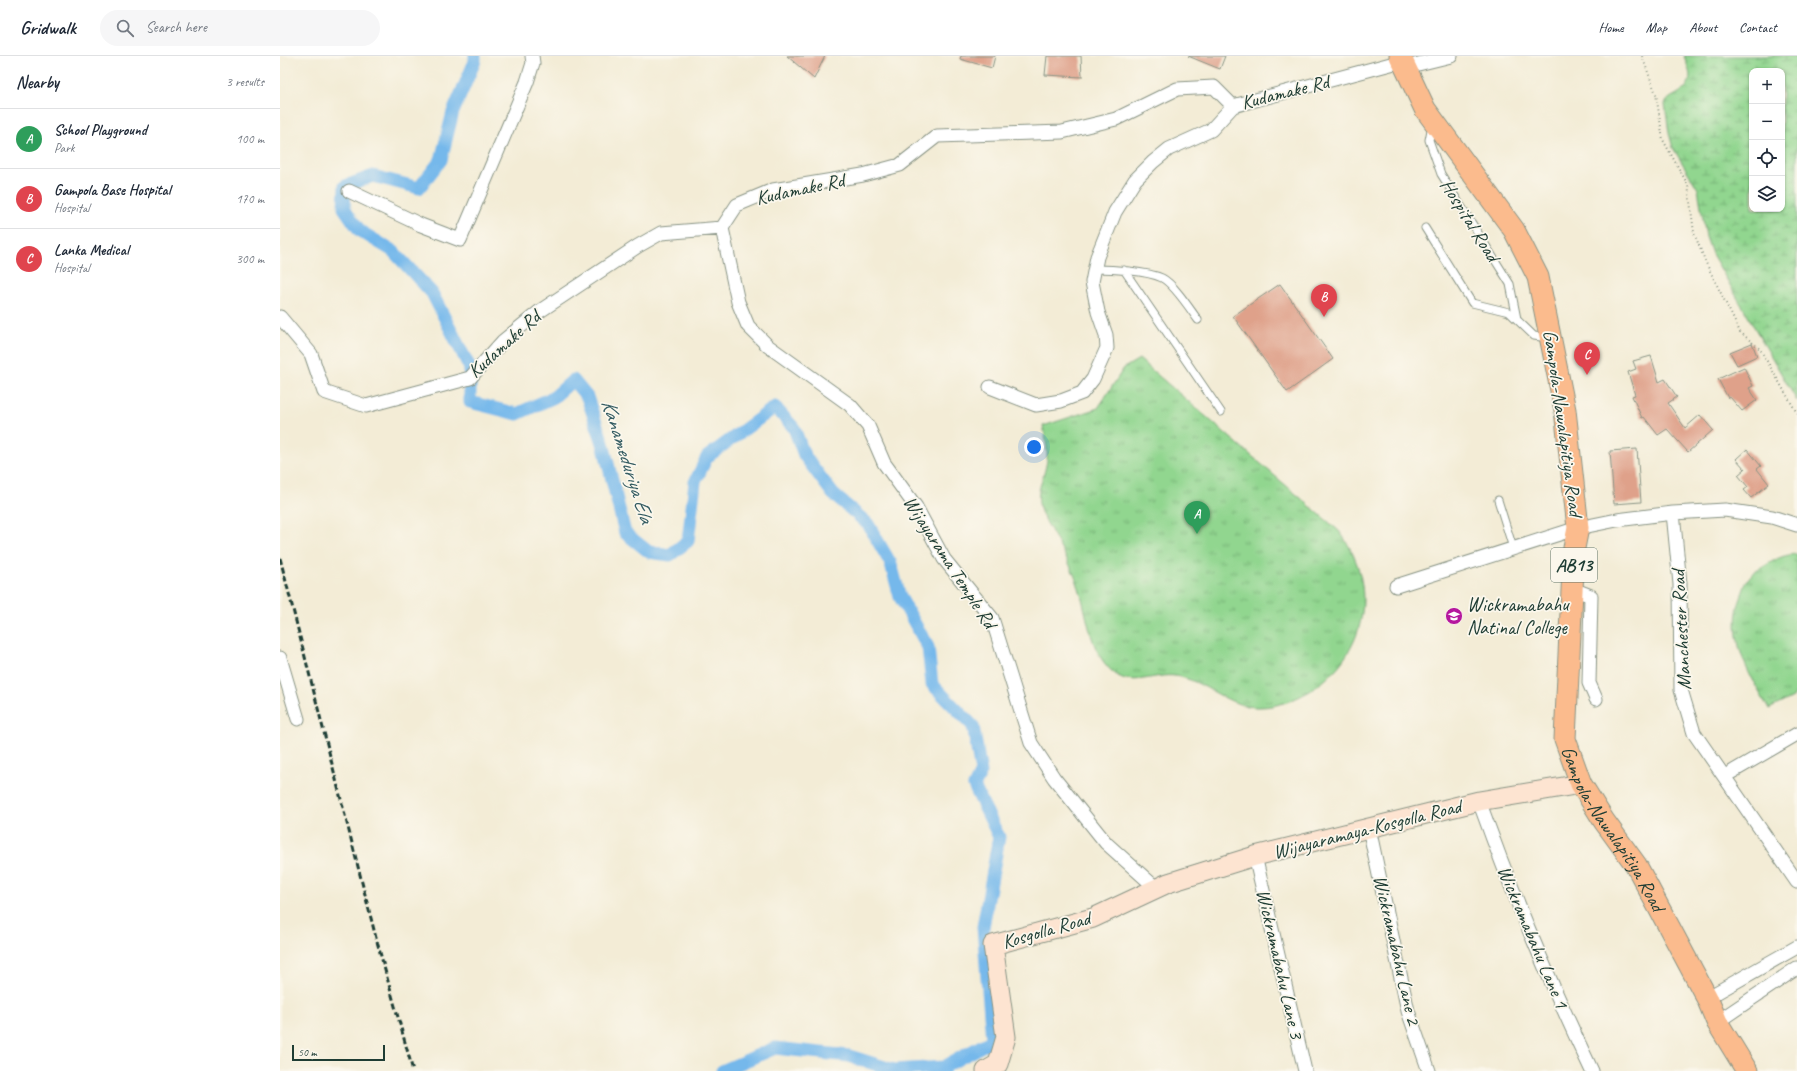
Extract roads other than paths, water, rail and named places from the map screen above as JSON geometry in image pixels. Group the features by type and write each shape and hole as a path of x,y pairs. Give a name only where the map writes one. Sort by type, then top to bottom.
{"main road":[{"name":"Gampola-Nawalapitiya Road","path":"1403,61 1425,109 1514,230 1538,277 1552,339 1565,410 1578,528 1574,548 1564,738 1581,784 1636,865 1707,998 1717,1022 1747,1071"}],"street":[{"path":"349,191 421,225 460,240 527,82 533,63 532,56"},
{"name":"Kudamake Rd","path":"280,316 311,354 324,392 366,406 470,378 503,341 540,311 661,232 722,228 737,204 773,190 863,176 900,165 937,136 1062,132 1116,119 1177,89 1214,87 1233,106 1403,61 1451,56"},
{"path":"990,387 1036,405 1061,401 1082,393 1093,379 1107,348 1106,334 1098,312 1092,282 1096,257 1115,212 1135,180 1169,149 1211,130 1233,106"},
{"name":"Wijayarama Temple Rd","path":"722,228 738,302 748,326 768,346 850,405 868,426 884,463 916,507 944,559 992,618 1031,743 1054,778 1106,843 1156,888"},
{"path":"1396,586 1578,528 1617,520 1673,513 1725,510 1772,517 1797,525"},
{"name":"Manchester Road","path":"1673,513 1680,584 1681,690 1694,733 1797,882"},
{"path":"1573,589 1591,596 1589,683 1596,699"},
{"path":"280,658 298,719"},
{"path":"1725,776 1797,734"},
{"name":"Wijayaramaya-Kosgolla Road","path":"1156,888 1254,856 1479,801 1581,784"},
{"name":"Wickramabahu Lane 1","path":"1479,801 1503,868 1552,987 1592,1071"},
{"name":"Wickramabahu Lane 2","path":"1369,828 1408,1011 1429,1071"},
{"name":"Wickramabahu Lane 3","path":"1254,856 1305,1071"},
{"name":"Kosgolla Road","path":"986,1071 998,1064 1006,1037 993,945 1093,918 1156,888"},
{"path":"1707,998 1797,947"},
{"path":"1717,1022 1797,968"}],"lane":[{"name":"Hospital Road","path":"1433,119 1429,140 1441,174 1510,284 1517,319"},
{"path":"1425,228 1472,303 1509,312 1534,336 1552,339"},
{"path":"1095,269 1124,270 1162,278 1171,286 1198,320"},
{"path":"1124,270 1221,412"},
{"path":"1498,500 1513,548"}],"waterway":[{"name":"Kanameduriya Ela","path":"475,56 475,61 453,112 441,160 419,188 373,176 345,186 344,208 360,231 393,251 432,293 470,368 470,402 517,414 554,397 573,380 587,397 603,443 625,533 649,552 670,555 688,541 695,482 707,457 775,407 794,428 804,455 833,494 868,524 891,564 900,597 928,647 932,684 973,726 981,772 974,786 999,837 983,927 992,1040 944,1067 943,1071"},
{"path":"722,1071 775,1048 849,1056 894,1070 944,1067"}],"railway":[{"path":"280,558 376,938 413,1071"}],"place":[{"name":"Gampola Base Hospital","path":"1324,317"},
{"name":"Lanka Medical","path":"1587,375"},
{"name":"School Playground","path":"1197,534"},
{"name":"Wickramabahu Natinal College","path":"1454,616"}]}
